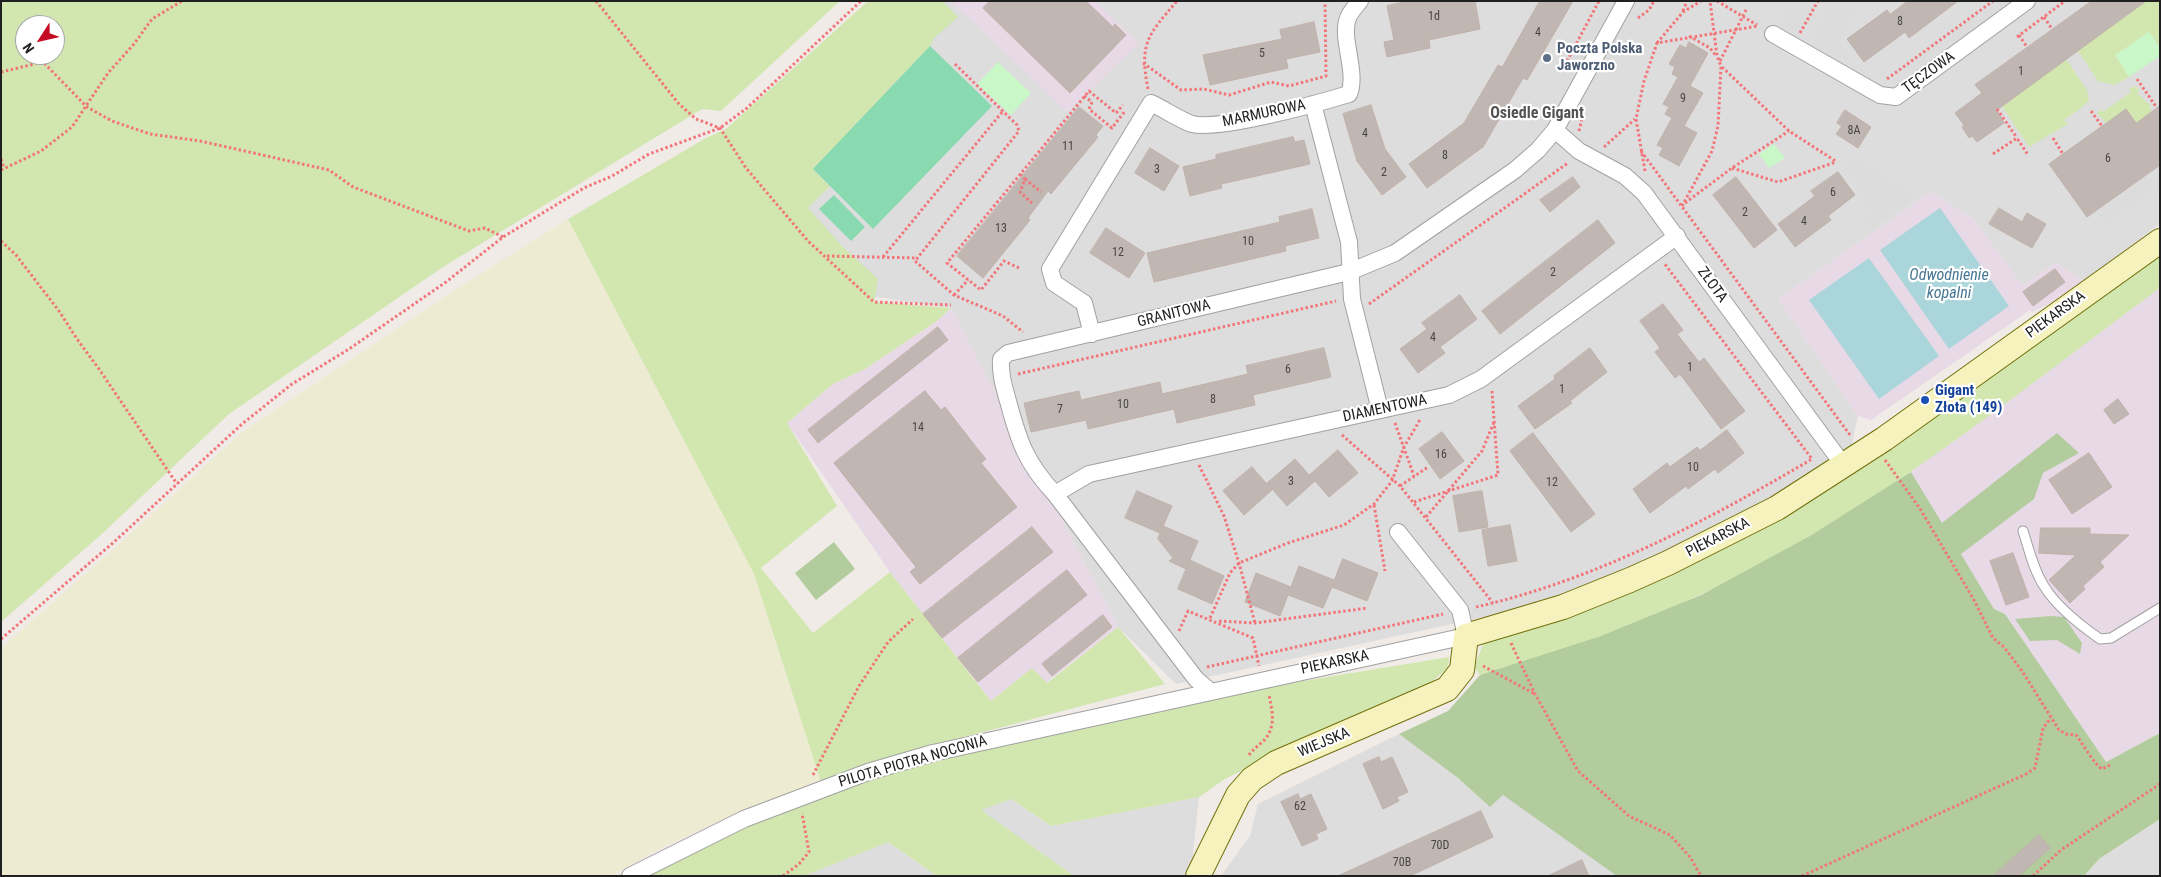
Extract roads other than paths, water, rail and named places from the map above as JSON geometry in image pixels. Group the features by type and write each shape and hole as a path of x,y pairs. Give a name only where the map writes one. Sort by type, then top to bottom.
{"street":[{"path":"1313,104 1349,94 1353,84 1348,48 1347,18 1360,1"},
{"name":"GRANITOWA","path":"1210,691 1196,679 1055,494 1040,478 1019,443 1000,372 1002,359 1008,352 1092,334 1349,272 1395,253 1515,170 1538,150 1555,130 1626,1"},
{"name":"TĘCZOWA","path":"1773,34 1880,95 1896,97 2027,1"},
{"name":"MARMUROWA","path":"1092,334 1084,304 1054,283 1050,269 1151,103 1193,124 1218,124 1313,104 1349,242 1349,272 1352,300 1380,410"},
{"name":"ZŁOTA","path":"1555,130 1579,151 1625,176 1644,193 1844,466"},
{"name":"DIAMENTOWA","path":"1055,494 1089,474 1449,394 1481,379 1676,236"},
{"name":"PIEKARSKA","path":"1210,691 1466,636 1563,606 1668,563 1777,508 1844,466 2160,241"},
{"path":"1398,532 1460,610 1466,636"},
{"name":"WIEJSKA","path":"1198,876 1238,795 1252,779 1276,763 1447,689 1462,670 1466,636"},
{"name":"PILOTA PIOTRA NOCONIA","path":"630,876 744,819 868,772 933,753 1210,691"}],"lane":[{"path":"2023,531 2034,566 2044,586 2067,611 2100,638 2111,638 2160,608"}],"water":[{"name":"Odwodnienie kopalni","path":"1940,208 2009,306 1949,349 1880,250"},
{"name":"Odwodnienie kopalni","path":"1869,258 1939,356 1879,399 1809,300"}],"place":[{"name":"Poczta Polska Jaworzno","path":"1547,58"},
{"name":"Gigant Złota (149)","path":"1925,400"}],"district":[{"name":"Osiedle Gigant","path":"1537,114"}]}
